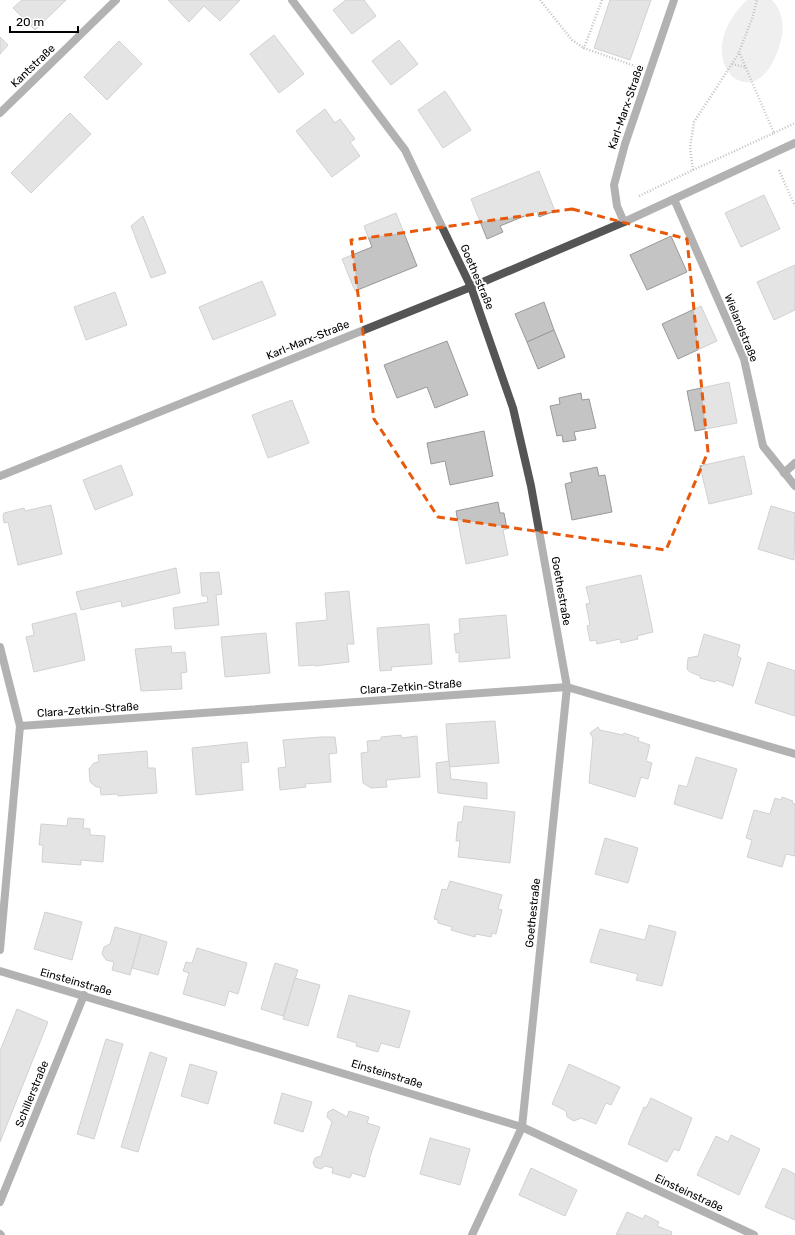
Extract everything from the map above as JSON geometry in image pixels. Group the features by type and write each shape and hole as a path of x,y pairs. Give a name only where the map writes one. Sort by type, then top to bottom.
{"street":[{"name":"Kantstraße","path":"0,113 116,0"},
{"name":"Goethestraße","path":"292,0 406,150 471,287 513,408 531,486 567,687 522,1126 472,1235"},
{"name":"Karl-Marx-Straße","path":"624,222 616,206 614,185 624,144 674,0"},
{"name":"Karl-Marx-Straße","path":"0,476 471,287 624,222 795,143"},
{"name":"Wielandstraße","path":"674,199 744,359 763,446 795,486"},
{"path":"784,473 795,463"},
{"path":"0,647 20,726 0,950"},
{"name":"Clara-Zetkin-Straße","path":"20,726 567,687 795,754"},
{"name":"Einsteinstraße","path":"0,972 84,995 522,1126 754,1235"},
{"name":"Schillerstraße","path":"0,1202 84,995"}],"path":[{"path":"540,0 572,40 584,48 650,71"},
{"path":"584,48 602,0"},
{"path":"693,170 690,147 694,122 739,52 752,19 757,0"},
{"path":"739,52 774,133"},
{"path":"732,64 745,67"},
{"path":"646,212 639,196 795,123"},
{"path":"779,170 795,206"}],"highlighted area":[{"path":"572,209 687,239 708,452 666,550 438,517 374,419 351,240"}],"shaded area":[{"path":"747,0 772,0 778,8 782,18 783,29 781,40 771,66 757,79 744,82 732,76 724,63 722,44 729,23"}],"building":[{"path":"22,0 66,0 35,30 13,8"},
{"path":"168,0 240,0 220,21 204,6 189,22"},
{"path":"346,0 364,0 376,16 352,34 333,10"},
{"path":"610,0 651,0 630,60 594,48"},
{"path":"274,35 304,74 279,93 250,54"},
{"path":"0,37 8,45 0,54"},
{"path":"399,40 418,64 391,85 372,61"},
{"path":"119,41 142,64 107,100 84,77"},
{"path":"445,91 471,130 443,148 418,110"},
{"path":"325,109 335,123 340,119 355,139 350,142 360,156 332,177 296,131"},
{"path":"70,113 91,134 31,193 11,173"},
{"path":"539,171 555,211 539,217 537,211 500,226 503,232 487,239 471,199"},
{"path":"764,195 780,229 741,247 725,213"},
{"path":"396,213 417,266 355,291 342,259 372,247 364,226"},
{"path":"143,216 166,273 151,278 131,226"},
{"path":"671,236 687,272 647,290 630,255"},
{"path":"795,265 795,310 774,320 757,282"},
{"path":"262,281 276,315 213,340 199,307"},
{"path":"115,292 127,325 86,340 74,307"},
{"path":"544,302 554,330 527,342 515,314"},
{"path":"701,306 717,341 678,359 662,324"},
{"path":"554,330 565,357 538,369 527,342"},
{"path":"447,341 468,395 435,408 427,387 397,398 384,365"},
{"path":"729,382 737,423 695,431 687,391"},
{"path":"581,393 582,400 589,399 596,428 574,432 576,440 563,442 562,435 557,436 550,406 560,404 559,398"},
{"path":"292,400 309,443 268,458 252,415"},
{"path":"484,431 493,476 450,485 445,461 431,464 427,443"},
{"path":"744,456 752,494 709,504 700,466"},
{"path":"121,465 133,495 95,510 83,480"},
{"path":"597,467 599,476 605,475 612,512 572,520 565,484 572,482 570,473"},
{"path":"498,502 500,513 504,513 507,529 503,530 508,555 466,564 456,511"},
{"path":"51,505 62,554 18,565 8,522 4,523 4,513 24,508 25,511"},
{"path":"771,506 795,513 794,560 758,549"},
{"path":"176,568 180,593 122,607 121,601 81,610 76,592"},
{"path":"219,572 222,594 216,595 219,625 175,629 173,608 208,602 207,596 202,596 200,573"},
{"path":"641,575 653,632 637,636 638,639 621,643 620,639 597,644 596,640 590,641 587,626 590,625 586,604 590,603 586,587"},
{"path":"349,591 354,644 347,644 349,662 315,666 299,666 296,623 327,620 325,593"},
{"path":"76,613 85,660 34,672 26,637 34,635 32,624"},
{"path":"506,615 510,658 459,662 459,652 456,653 454,634 460,633 459,619"},
{"path":"429,624 432,664 391,667 392,670 380,671 377,628"},
{"path":"266,633 270,673 225,677 221,637"},
{"path":"704,634 740,645 737,656 741,658 733,686 716,680 715,682 700,678 700,676 690,672 687,669 688,658 698,656"},
{"path":"171,646 172,653 185,652 187,672 181,673 182,689 141,691 135,649"},
{"path":"768,662 795,671 795,716 755,703"},
{"path":"495,721 499,763 449,767 446,724"},
{"path":"598,727 600,730 623,735 624,733 639,738 638,741 650,745 646,761 652,763 648,779 641,777 635,797 589,783 593,738 590,733"},
{"path":"401,735 402,738 417,736 420,777 386,780 387,787 371,788 363,783 361,753 368,752 367,741 381,740 381,737"},
{"path":"335,737 337,753 329,754 331,782 305,784 306,787 280,790 278,768 286,767 283,740"},
{"path":"247,742 249,762 241,763 243,790 196,795 192,748"},
{"path":"147,751 148,768 155,768 157,793 118,796 118,794 101,795 100,787 96,787 90,782 89,769 94,763 99,762 98,755"},
{"path":"696,757 737,769 722,819 674,804 679,785 687,787"},
{"path":"449,761 451,779 487,783 487,799 438,793 436,763"},
{"path":"782,797 793,801 792,803 795,804 795,856 786,854 782,867 747,857 752,840 746,838 754,810 770,814 775,798 781,800"},
{"path":"464,806 515,812 510,863 458,857 460,841 456,841 458,822 462,822"},
{"path":"68,818 84,819 83,828 90,829 90,835 105,836 103,862 81,860 81,865 42,862 43,845 39,845 41,824 67,826"},
{"path":"605,838 638,848 628,883 595,874"},
{"path":"450,881 502,895 498,909 502,910 496,934 492,933 491,937 476,934 475,937 451,930 452,927 438,923 438,920 434,919 442,889 447,890"},
{"path":"45,912 82,922 72,960 34,949"},
{"path":"649,925 676,932 662,986 636,980 638,974 590,962 600,929 645,940"},
{"path":"115,927 141,934 130,975 112,970 114,962 106,960 102,954 104,947 110,944"},
{"path":"141,934 167,942 158,975 132,968"},
{"path":"197,948 247,963 238,994 229,991 225,1006 183,994 189,973 183,971 186,962 192,963"},
{"path":"275,963 298,970 283,1016 261,1009"},
{"path":"295,978 320,985 308,1026 283,1019"},
{"path":"349,995 410,1011 399,1048 381,1043 378,1052 356,1046 357,1043 337,1037"},
{"path":"17,1009 48,1022 0,1142 0,1051"},
{"path":"106,1039 123,1044 94,1139 77,1134"},
{"path":"150,1052 167,1058 138,1152 121,1147"},
{"path":"190,1064 217,1072 208,1104 181,1096"},
{"path":"569,1064 620,1087 611,1105 606,1103 596,1124 581,1118 574,1121 567,1117 566,1111 552,1104"},
{"path":"282,1093 312,1102 303,1132 274,1123"},
{"path":"651,1098 692,1118 679,1151 674,1149 667,1162 628,1144 644,1107 646,1108"},
{"path":"333,1109 347,1117 349,1111 369,1117 367,1123 380,1127 365,1177 352,1173 350,1178 332,1173 333,1168 325,1166 321,1169 315,1167 313,1163 315,1158 321,1156 332,1122 327,1117 328,1112"},
{"path":"731,1135 760,1149 739,1195 697,1175 716,1136 728,1142"},
{"path":"430,1138 470,1149 460,1185 420,1174"},
{"path":"531,1168 577,1190 565,1216 519,1195"},
{"path":"783,1168 795,1174 795,1220 765,1207"},
{"path":"627,1212 643,1219 645,1215 659,1222 657,1226 672,1232 671,1235 616,1235"}]}
